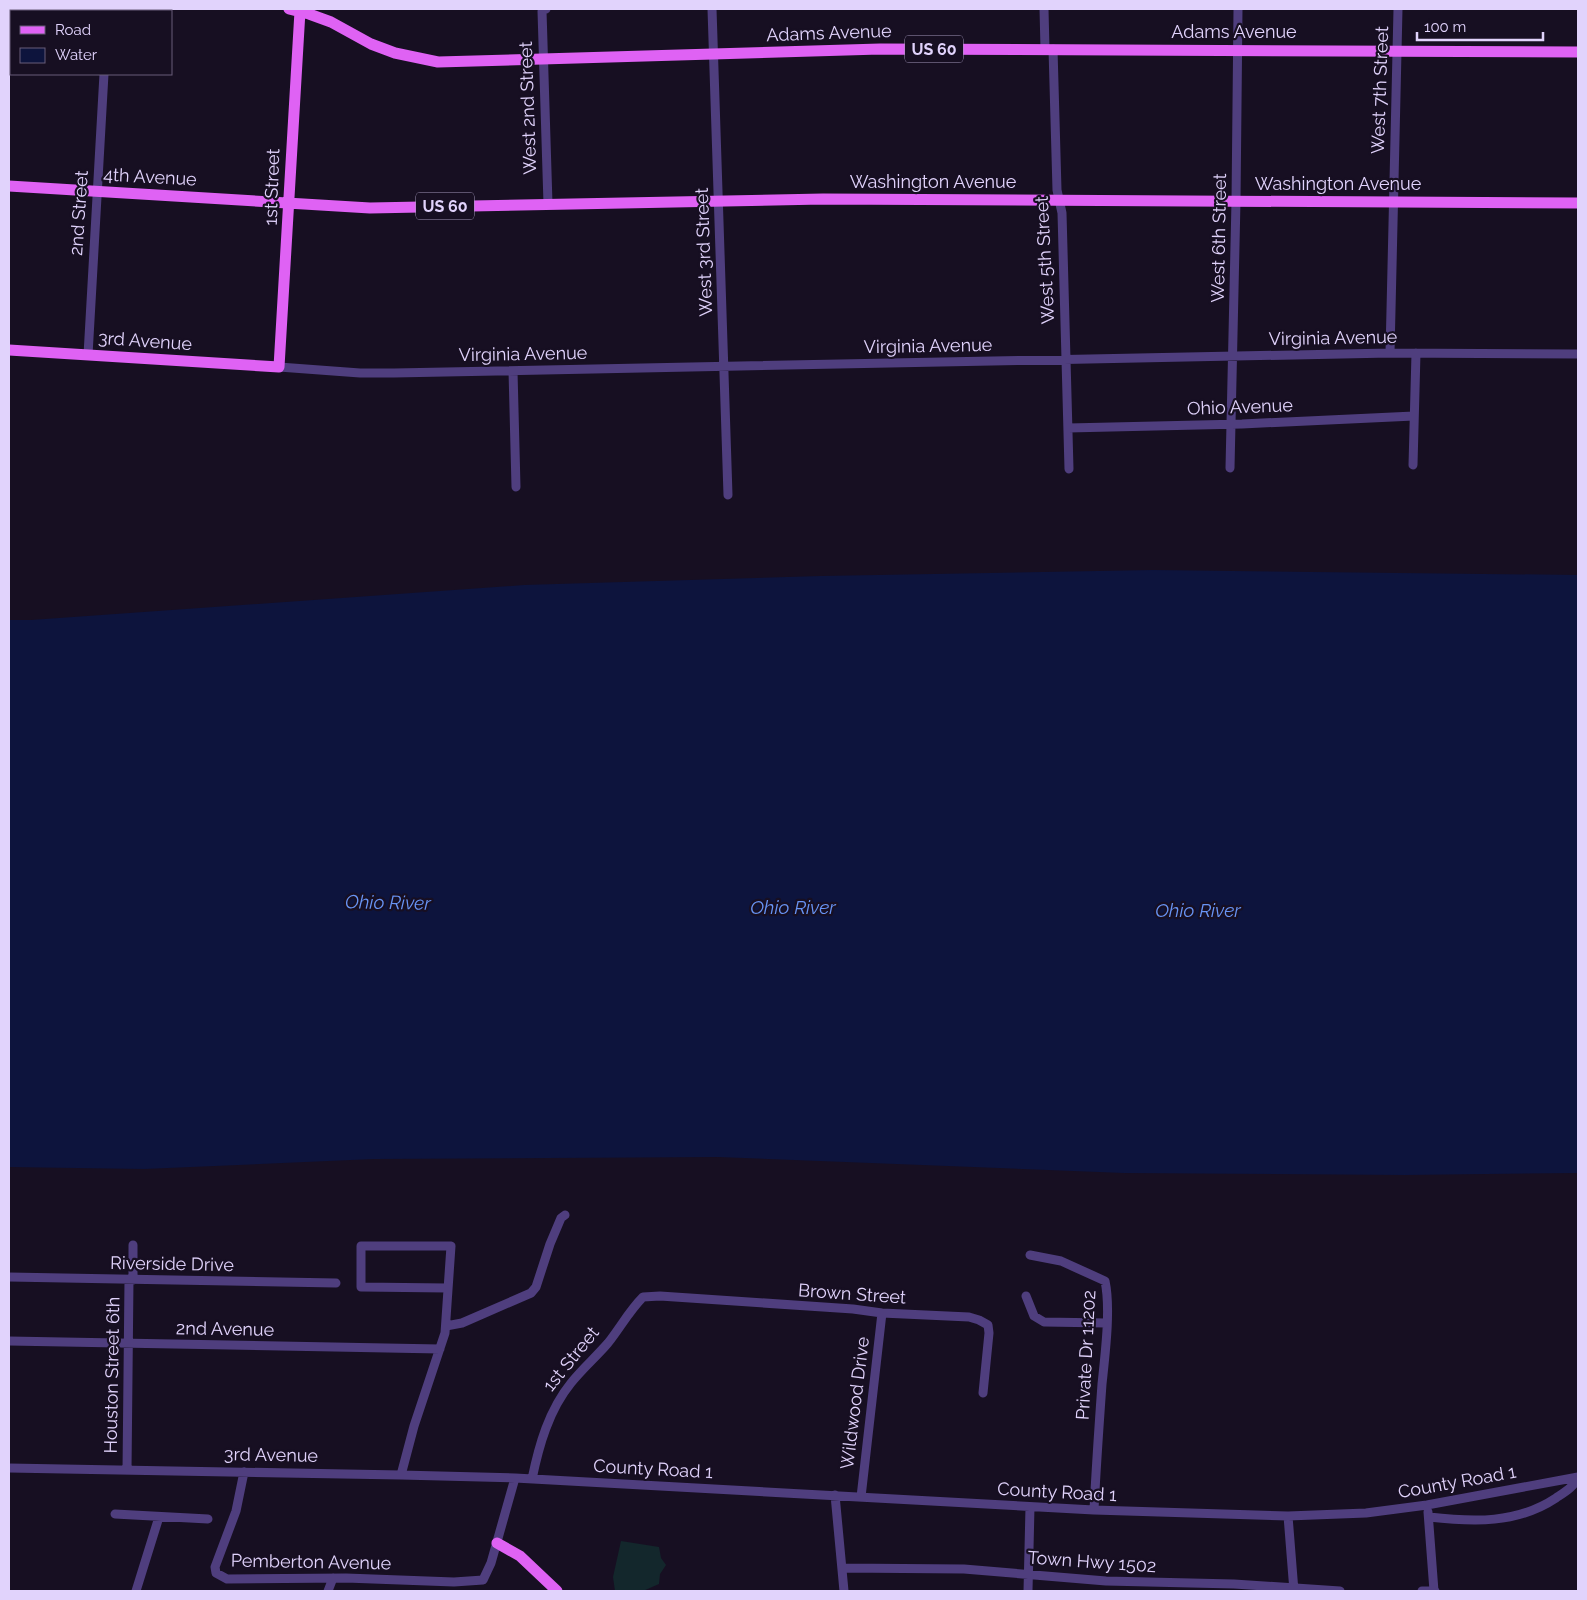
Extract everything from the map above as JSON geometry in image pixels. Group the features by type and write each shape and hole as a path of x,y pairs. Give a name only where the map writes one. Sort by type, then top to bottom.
{"main road":[{"name":"Adams Avenue","path":"296,10 330,22 384,49 420,60 456,62 872,49 1578,52"},
{"name":"1st Street","path":"280,367 289,217 296,10"},
{"name":"4th Avenue","path":"9,186 289,203"},
{"name":"Washington Avenue","path":"289,203 370,208 850,199 1578,203"},
{"name":"3rd Avenue","path":"9,350 280,367"},
{"path":"497,1543 520,1556 557,1591"}],"street":[{"name":"West 3rd Street","path":"712,9 728,495"},
{"name":"West 5th Street","path":"1044,9 1049,49 1057,190 1062,213 1069,469"},
{"name":"West 6th Street","path":"1230,468 1238,9"},
{"name":"West 7th Street","path":"1390,352 1398,9"},
{"name":"West 2nd Street","path":"544,10 543,59 548,204"},
{"name":"2nd Street","path":"88,355 104,75"},
{"name":"Virginia Avenue","path":"280,367 378,373 1390,352 1578,354"},
{"path":"1413,465 1416,352"},
{"path":"513,371 516,488"},
{"name":"Ohio Avenue","path":"1068,428 1231,424 1414,416"},
{"path":"446,1326 462,1323 531,1293 536,1287 561,1218 566,1215"},
{"name":"Houston Street 6th","path":"127,1470 133,1245"},
{"path":"401,1475 414,1426 446,1326 451,1246 361,1246 361,1287 447,1288"},
{"name":"Private Dr 11202","path":"1030,1255 1061,1261 1105,1281 1108,1293 1094,1510"},
{"name":"Riverside Drive","path":"9,1277 336,1284"},
{"name":"Brown Street","path":"643,1297 660,1296 853,1309 882,1313 969,1317 988,1324 989,1346 983,1393"},
{"path":"1026,1296 1034,1316 1044,1322 1106,1323"},
{"name":"1st Street","path":"532,1479 545,1431 562,1394 609,1341 643,1297"},
{"name":"Wildwood Drive","path":"861,1497 882,1313"},
{"name":"2nd Avenue","path":"9,1341 440,1349"},
{"name":"3rd Avenue","path":"9,1468 532,1479"},
{"name":"Pemberton Avenue","path":"244,1472 236,1511 214,1567 216,1573 227,1579 292,1577 422,1579 454,1582 483,1580 497,1543"},
{"path":"1429,1517 1471,1520 1514,1517 1550,1502 1573,1486 1578,1477"},
{"name":"County Road 1","path":"532,1479 1030,1507 1288,1516 1366,1513 1427,1505 1578,1477"},
{"path":"497,1543 516,1478"},
{"path":"835,1495 844,1591"},
{"path":"1422,1591 1435,1591 1427,1505"},
{"path":"1028,1591 1030,1574 1030,1507"},
{"path":"115,1514 208,1519"},
{"path":"1288,1516 1294,1590"},
{"path":"136,1591 159,1517"},
{"name":"Town Hwy 1502","path":"842,1568 964,1569 1106,1581 1234,1584 1294,1590 1340,1591"},
{"path":"328,1591 333,1578"}],"green space":[{"path":"621,1541 659,1547 661,1558 666,1565 660,1574 659,1584 643,1591 615,1591 613,1577"}],"water":[{"name":"Ohio River","path":"1153,570 1578,575 1578,1173 1405,1175 1124,1173 718,1157 374,1159 144,1169 9,1167 9,620 524,585 821,576"}]}
